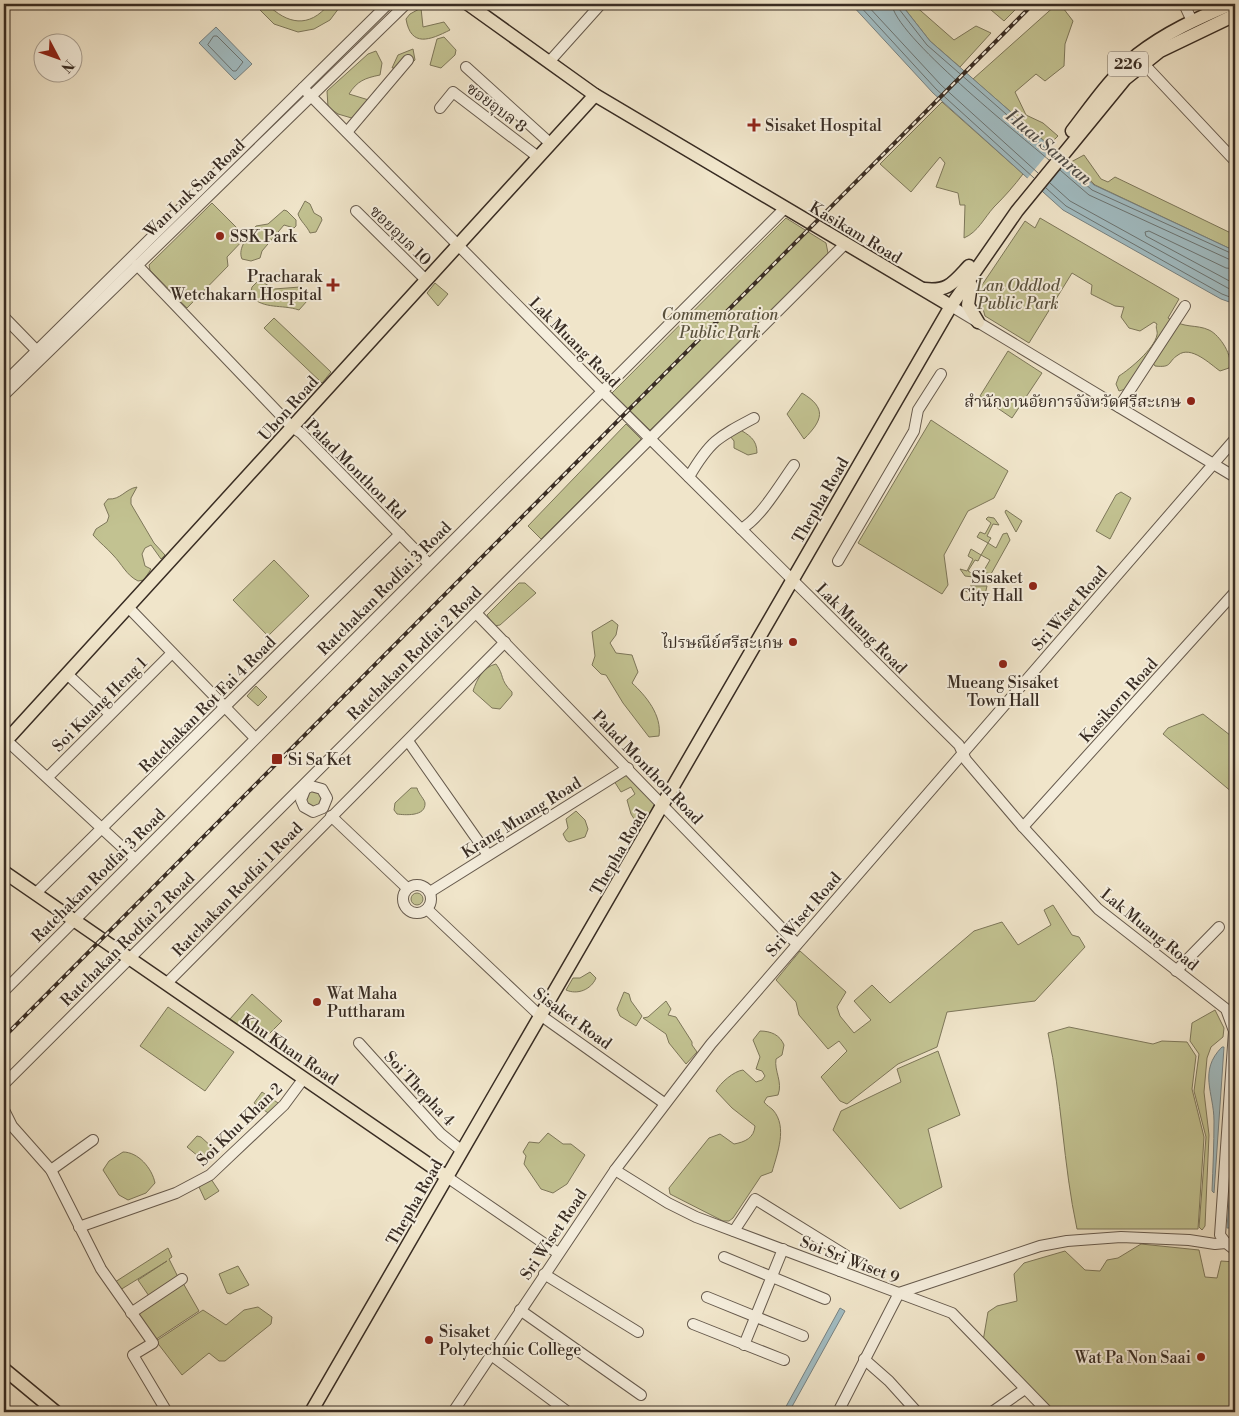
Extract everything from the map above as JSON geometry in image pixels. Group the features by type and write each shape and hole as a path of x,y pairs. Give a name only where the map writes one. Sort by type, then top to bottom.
{"main road":[{"name":"226","path":"1082,125 1143,63 1231,4"},
{"name":"Kasikam Road","path":"471,5 596,95 919,289 951,306"},
{"name":"226","path":"1082,125 1117,74 1136,56 1195,27 1235,15"},
{"name":"Ubon Road","path":"5,737 67,674 596,95"},
{"path":"919,289 939,290 947,288 972,269 1014,209 1082,125"},
{"path":"972,269 968,298 970,311 978,322"},
{"name":"Thepha Road","path":"311,1412 972,269"},
{"name":"Khu Khan Road","path":"4,872 447,1177"},
{"path":"4,1370 56,1412"}],"street":[{"name":"Wan Luk Sua Road","path":"4,395 40,354 306,91 388,4"},
{"name":"Wan Luk Sua Road","path":"306,91 406,4"},
{"path":"549,62 601,4"},
{"path":"1184,4 1195,27"},
{"path":"347,132 408,60"},
{"path":"1143,63 1235,160"},
{"path":"466,68 550,144"},
{"name":"Lak Muang Road","path":"306,91 602,391 959,745 966,760 1023,827 1098,909 1226,1009 1235,1031 1220,1236 1226,1243"},
{"name":"ซอยอุบล 8","path":"440,108 454,92 538,157"},
{"name":"Ratchakan Rodfai 3 Road","path":"4,990 785,208"},
{"name":"ซอยอุบล 10","path":"356,211 426,280"},
{"name":"Wan Luk Sua Road","path":"4,383 40,354 137,264 153,242"},
{"name":"Ratchakan Rodfai 2 Road","path":"4,1084 293,794 303,788 316,771 845,244"},
{"name":"Palad Monthon Rd","path":"137,264 292,427 301,432 429,564"},
{"name":"Kasikam Road","path":"951,306 1235,477"},
{"path":"1119,407 1185,306"},
{"path":"4,317 40,354"},
{"path":"838,561 914,431 918,410 941,374"},
{"path":"689,477 706,449 722,434 754,418"},
{"name":"Sri Wiset Road","path":"453,1412 615,1170 664,1103 711,1044 1235,439"},
{"path":"741,529 756,515 794,465"},
{"name":"Ratchakan Rot Fai 4 Road","path":"35,894 400,534"},
{"name":"Kasikorn Road","path":"1023,827 1235,592"},
{"path":"128,607 255,738"},
{"name":"Palad Monthon Road","path":"476,613 664,804 797,944"},
{"name":"Ratchakan Rodfai 1 Road","path":"166,984 505,642"},
{"name":"Soi Kuang Heng 1","path":"48,777 172,653"},
{"path":"67,674 110,714"},
{"path":"5,737 135,859"},
{"path":"408,741 488,855"},
{"name":"Krang Muang Road","path":"430,892 628,768"},
{"path":"316,771 318,787"},
{"path":"318,787 326,794 326,802 323,808 317,811 306,810 302,804 303,788 318,787"},
{"path":"326,802 341,806"},
{"path":"317,811 320,827"},
{"path":"331,816 407,888"},
{"path":"419,884 430,892 431,901 427,909 421,912 409,910 403,901 407,888 419,884"},
{"name":"Sisaket Road","path":"427,909 541,1015 664,1103"},
{"path":"1176,970 1219,927"},
{"name":"Soi Thepha 4","path":"359,1043 441,1134 462,1151"},
{"name":"Soi Khu Khan 2","path":"79,1227 176,1193 210,1175 284,1106 304,1078"},
{"path":"4,1110 12,1126 51,1170 101,1269 153,1343 133,1355 167,1412"},
{"path":"51,1170 93,1140"},
{"name":"Soi Sri Wiset 9","path":"615,1170 668,1203 734,1231 952,1313 1048,1412"},
{"name":"Khu Khan Road","path":"447,1177 558,1253"},
{"path":"734,1231 755,1198 846,1256 840,1271"},
{"path":"838,1412 899,1293 1031,1249 1067,1240 1122,1237 1189,1240 1215,1244 1226,1243 1235,1250"},
{"path":"744,1345 783,1249"},
{"path":"724,1258 825,1299"},
{"path":"544,1274 638,1332"},
{"path":"131,1313 182,1279"},
{"path":"707,1297 803,1336"},
{"path":"520,1310 641,1395"},
{"path":"693,1324 784,1360"},
{"path":"491,1355 568,1412"},
{"path":"864,1359 889,1381 917,1412"},
{"path":"992,1412 1025,1389"}],"green space":[{"path":"254,4 267,4 282,16 298,21 314,17 329,4 342,4 330,20 314,29 298,32 274,24"},
{"path":"901,4 913,4 954,40 976,26 991,33 960,67 930,41"},
{"path":"984,4 1021,4 1004,21"},
{"path":"1057,4 1060,4 1073,21 1065,44 1064,66 1045,81 1036,74 1015,92 1026,115 1043,123 1058,136 1049,145 973,79"},
{"path":"421,8 423,27 444,22 450,30 429,39 417,38 412,34 406,19 410,14"},
{"path":"444,37 456,50 455,55 441,68 430,65 437,39"},
{"path":"413,49 415,60 407,68 392,68 398,55"},
{"path":"376,51 382,63 380,75 362,81 349,94 372,101 355,119 338,114 328,107 327,91 368,54"},
{"path":"942,102 1023,174 977,228 964,238 965,205 960,205 958,193 936,187 945,163 940,157 911,192 880,164"},
{"path":"1084,155 1101,179 1108,182 1115,177 1235,235 1235,251 1095,185 1071,162"},
{"path":"305,201 310,204 314,213 321,217 322,220 316,232 310,233 298,214"},
{"path":"212,203 246,237 227,257 228,266 187,308 150,270 149,265"},
{"path":"284,210 296,220 296,226 294,228 284,225 262,251 260,258 251,261 242,259 242,246 256,226 268,224"},
{"name":"Commemoration Public Park","path":"786,218 826,243 828,253 650,430 612,393"},
{"name":"Lan Oddlod Public Park","path":"1040,218 1179,299 1168,318 1180,324 1204,328 1213,333 1228,352 1230,358 1229,368 1220,371 1206,360 1194,354 1189,352 1183,353 1165,366 1155,366 1153,363 1129,388 1119,391 1116,384 1119,376 1147,352 1157,335 1157,324 1154,322 1140,331 1129,328 1121,317 1124,307 1115,306 1091,294 1092,285 1072,273 1029,343 985,316 978,291 1025,221 1035,228"},
{"path":"259,280 274,289 300,287 305,292 307,301 299,310 261,303 250,296 252,287"},
{"path":"435,283 448,294 438,306 427,293"},
{"path":"274,318 331,372 322,383 264,328"},
{"path":"1008,351 1042,373 1012,418 980,396"},
{"path":"802,393 816,404 820,414 815,426 804,439 787,414"},
{"path":"931,420 1008,471 994,498 968,511 944,555 948,585 942,594 858,543"},
{"path":"626,424 641,439 541,539 528,526"},
{"path":"737,428 749,435 754,441 757,453 748,455 734,448 734,441 730,436"},
{"path":"137,487 131,498 131,504 154,543 165,555 161,559 151,545 145,548 142,554 145,566 151,569 144,580 138,581 127,573 111,552 93,535 96,529 107,522 109,516 104,504 108,499 116,498"},
{"path":"1121,492 1131,498 1110,539 1096,531 1116,495"},
{"path":"1006,510 1022,521 1016,532 1005,512"},
{"path":"988,517 994,518 999,525 993,524 987,536 991,538 988,543 977,537 980,532 985,534 991,523 986,519"},
{"path":"1007,533 1010,540 991,574 983,572 990,560 981,555 988,543 996,548 1003,534"},
{"path":"971,549 981,555 978,561 975,560 968,571 973,574 973,577 965,576 960,569 967,571 973,559 968,556"},
{"path":"274,560 309,596 268,636 233,600"},
{"path":"519,583 525,583 536,593 500,625 494,626 487,615"},
{"path":"970,586 987,586 984,599 965,591"},
{"path":"612,620 618,625 616,635 610,643 616,653 632,655 638,672 632,683 652,706 658,721 659,736 649,737 623,703 606,675 601,674 592,665 595,656 592,632"},
{"path":"496,664 505,684 512,692 512,695 500,709 492,708 473,691 481,674 487,668"},
{"path":"256,686 267,697 258,706 247,696"},
{"path":"1203,714 1235,739 1235,791 1233,793 1163,734 1168,728"},
{"path":"626,774 656,802 643,826 638,825 631,814 627,800 635,794 631,787 621,792 614,781"},
{"path":"411,788 417,788 425,802 424,808 422,811 414,814 397,814 394,810 395,803"},
{"path":"310,791 320,792 323,802 313,808 305,800"},
{"path":"576,811 585,820 588,829 585,837 569,842 563,834 568,828 566,819"},
{"path":"419,893 422,894 422,904 415,905 412,904 411,897 412,894"},
{"path":"1053,905 1072,935 1079,937 1085,947 1035,1001 947,1012 937,1047 898,1064 847,1104 840,1101 821,1077 847,1051 839,1041 828,1049 799,1015 796,1002 776,980 800,951 846,992 837,1007 840,1016 854,1033 871,1020 854,1001 872,985 890,1003 974,931 1002,922 1018,945 1051,925 1044,910"},
{"path":"590,972 596,978 591,986 579,992 566,990 573,978 580,978"},
{"path":"624,992 629,994 631,1001 642,1016 636,1026 620,1016 617,1009"},
{"path":"252,994 282,1021 262,1041 230,1019"},
{"path":"666,1001 671,1009 668,1015 676,1017 697,1052 686,1064 669,1043 666,1034 643,1018 648,1017"},
{"path":"168,1007 234,1052 205,1091 140,1046"},
{"path":"1215,1010 1224,1028 1223,1037 1211,1047 1207,1058 1204,1092 1209,1135 1205,1226 1202,1230 1199,1227 1206,1137 1194,1091 1199,1054 1190,1041 1192,1023"},
{"path":"1069,1027 1153,1044 1162,1041 1187,1042 1196,1056 1192,1089 1204,1137 1198,1229 1077,1229 1048,1033"},
{"path":"760,1031 775,1034 784,1045 782,1055 776,1059 780,1086 778,1095 767,1097 764,1102 773,1110 780,1124 780,1141 772,1172 761,1176 733,1218 729,1221 723,1221 670,1194 669,1188 709,1138 720,1134 734,1144 745,1141 753,1134 755,1126 732,1108 716,1091 721,1084 739,1071 743,1070 756,1082 762,1080 765,1076 762,1071 756,1069 760,1057 753,1040"},
{"path":"938,1051 960,1115 928,1129 942,1187 900,1209 833,1130 841,1111 901,1082 897,1069"},
{"path":"262,1092 281,1105 271,1115 254,1103"},
{"path":"548,1133 563,1144 571,1144 585,1155 567,1184 553,1193 541,1189 524,1164 526,1156 523,1152 529,1142 539,1143"},
{"path":"197,1136 201,1137 214,1149 212,1157 204,1161 187,1147"},
{"path":"123,1152 134,1155 144,1162 151,1172 155,1183 146,1193 128,1200 119,1195 103,1170 109,1161"},
{"path":"211,1179 219,1191 205,1200 199,1187"},
{"path":"1141,1244 1199,1250 1205,1277 1217,1278 1221,1261 1235,1262 1235,1412 1063,1412 1048,1406 983,1341 988,1312 997,1306 1017,1301 1014,1274 1024,1263 1065,1251 1085,1270 1100,1271 1107,1260 1118,1258"},
{"path":"168,1248 172,1257 169,1259 178,1277 149,1296 138,1280 167,1261 120,1290 115,1282"},
{"path":"238,1266 249,1285 230,1294 227,1293 219,1274"},
{"path":"183,1283 199,1311 155,1340 138,1314"},
{"path":"258,1307 272,1317 271,1324 225,1361 219,1361 209,1353 182,1375 156,1341 203,1310 226,1325 244,1310"}],"water":[{"name":"Huai Samran","path":"851,4 901,4 930,41 1094,185 1235,251 1235,304 1221,299 1063,210 933,93"},
{"path":"216,27 252,64 235,80 199,43"},
{"path":"1224,1047 1214,1193 1212,1191 1214,1121 1209,1074 1215,1056"},
{"path":"1235,1120 1235,1228 1227,1228"},
{"path":"840,1308 845,1311 789,1412 783,1412"}],"pier":[{"path":"1054,146 1068,158 1040,193 1026,180"}],"railway":[{"path":"4,1037 1033,4"}],"place":[{"name":"Sisaket Hospital","path":"754,125"},
{"name":"SSK Park","path":"220,236"},
{"name":"Pracharak Wetchakarn Hospital","path":"333,285"},
{"name":"สำนักงานอัยการจังหวัดศรีสะเกษ","path":"1191,401"},
{"name":"Sisaket City Hall","path":"1033,586"},
{"name":"ไปรษณีย์ศรีสะเกษ","path":"793,642"},
{"name":"Mueang Sisaket Town Hall","path":"1003,664"},
{"name":"Si Sa Ket","path":"277,759"},
{"name":"Wat Maha Puttharam","path":"317,1002"},
{"name":"Sisaket Polytechnic College","path":"429,1340"},
{"name":"Wat Pa Non Saai","path":"1201,1357"}]}
